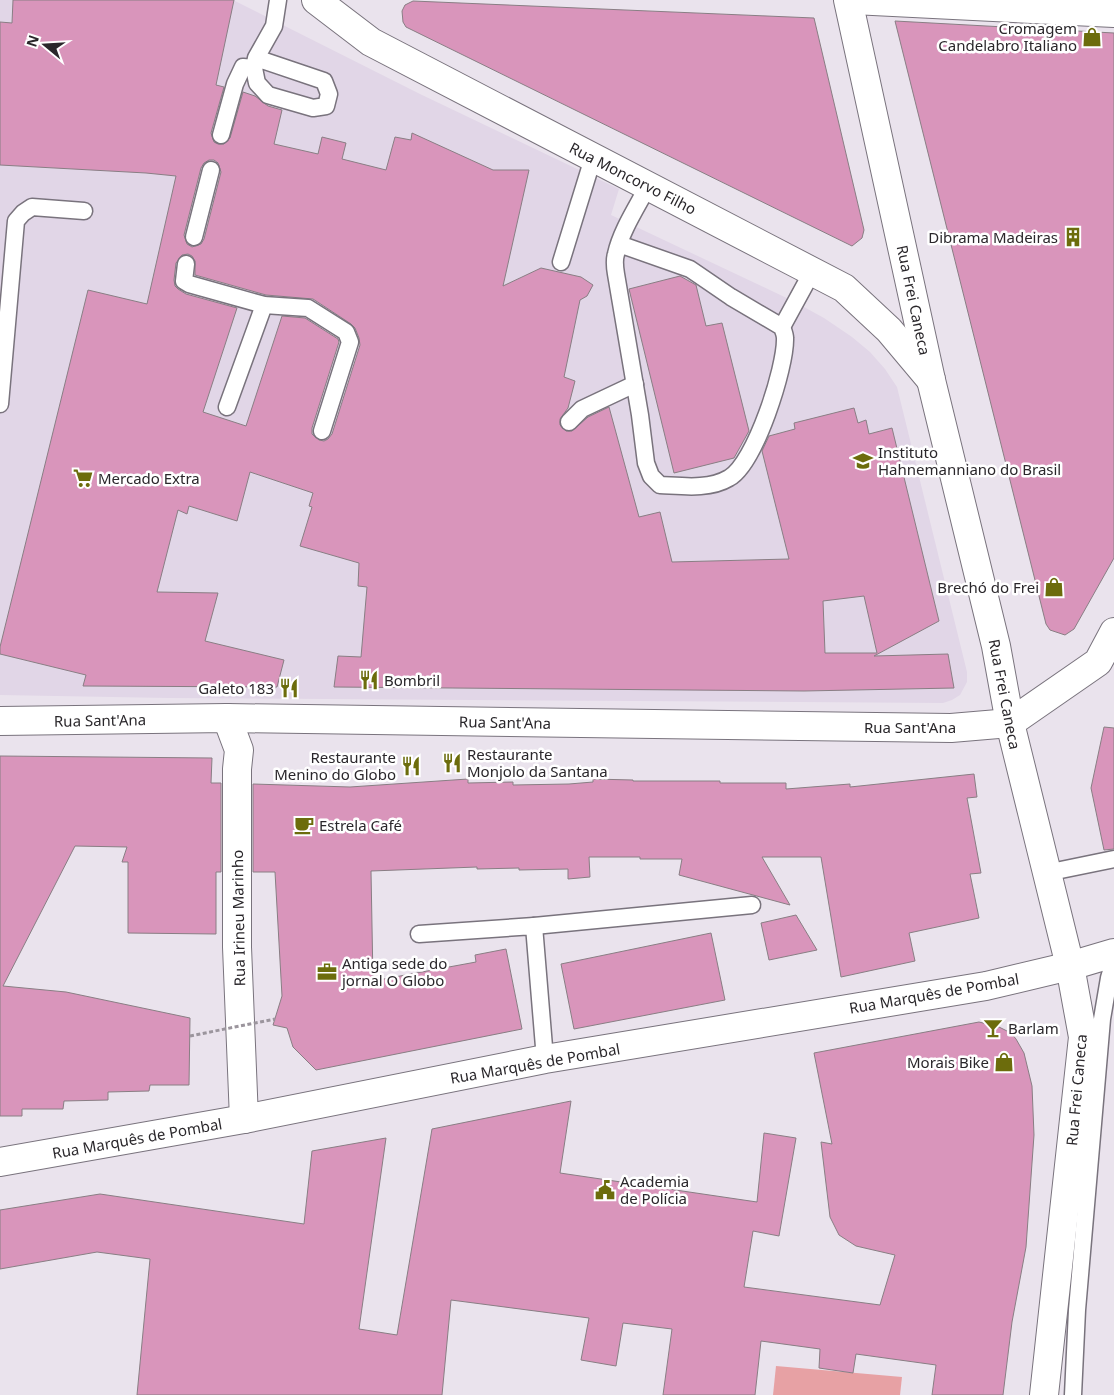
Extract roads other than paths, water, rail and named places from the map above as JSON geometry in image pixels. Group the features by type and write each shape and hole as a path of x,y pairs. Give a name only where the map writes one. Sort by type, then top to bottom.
{"main road":[{"name":"Rua Moncorvo Filho","path":"316,0 371,42 844,288 889,330 931,380"},
{"name":"Rua Frei Caneca","path":"848,0 931,380 996,646 1010,723 1070,966 1084,1037 1044,1395"},
{"path":"853,0 1114,13"},
{"path":"1010,723 1098,662 1114,632"},
{"name":"Rua Sant'Ana","path":"0,721 227,718 951,728 1010,723"},
{"name":"Rua Irineu Marinho","path":"227,718 239,750 237,769 236,947 244,1119"},
{"name":"Rua Marquês de Pombal","path":"0,1162 244,1119 545,1059 986,986 1114,954"}],"lane":[{"path":"220,135 235,84 244,67 255,63 274,26 278,0"},
{"path":"561,262 593,158"},
{"path":"194,237 211,170"},
{"path":"619,244 690,269 782,327 785,338 784,352 769,411 749,454 730,478 714,484 695,486 660,485 651,476 646,464 635,384 616,274 615,255 619,244 648,186"},
{"path":"0,404 16,221 32,207 84,211"},
{"path":"186,264 184,281 189,284 264,305 308,308 346,332 350,342 322,431"},
{"path":"782,327 812,272"},
{"path":"227,407 264,305"},
{"path":"569,422 582,409 635,384"},
{"path":"1046,873 1114,859"},
{"path":"419,934 534,926 752,905"},
{"path":"534,926 545,1059"},
{"path":"1073,1395 1078,1300 1102,1019 1108,978 1114,961"}],"place":[{"name":"Cromagem Candelabro Italiano","path":"1092,37"},
{"name":"Dibrama Madeiras","path":"1073,237"},
{"name":"Instituto Hahnemanniano do Brasil","path":"863,461"},
{"name":"Mercado Extra","path":"83,478"},
{"name":"Brechó do Frei","path":"1054,587"},
{"name":"Bombril","path":"369,680"},
{"name":"Galeto 183","path":"289,688"},
{"name":"Restaurante Monjolo da Santana","path":"452,763"},
{"name":"Restaurante Menino do Globo","path":"411,766"},
{"name":"Estrela Café","path":"304,825"},
{"name":"Antiga sede do jornal O Globo","path":"327,972"},
{"name":"Barlam","path":"993,1028"},
{"name":"Morais Bike","path":"1004,1062"},
{"name":"Academia de Polícia","path":"605,1190"}]}
